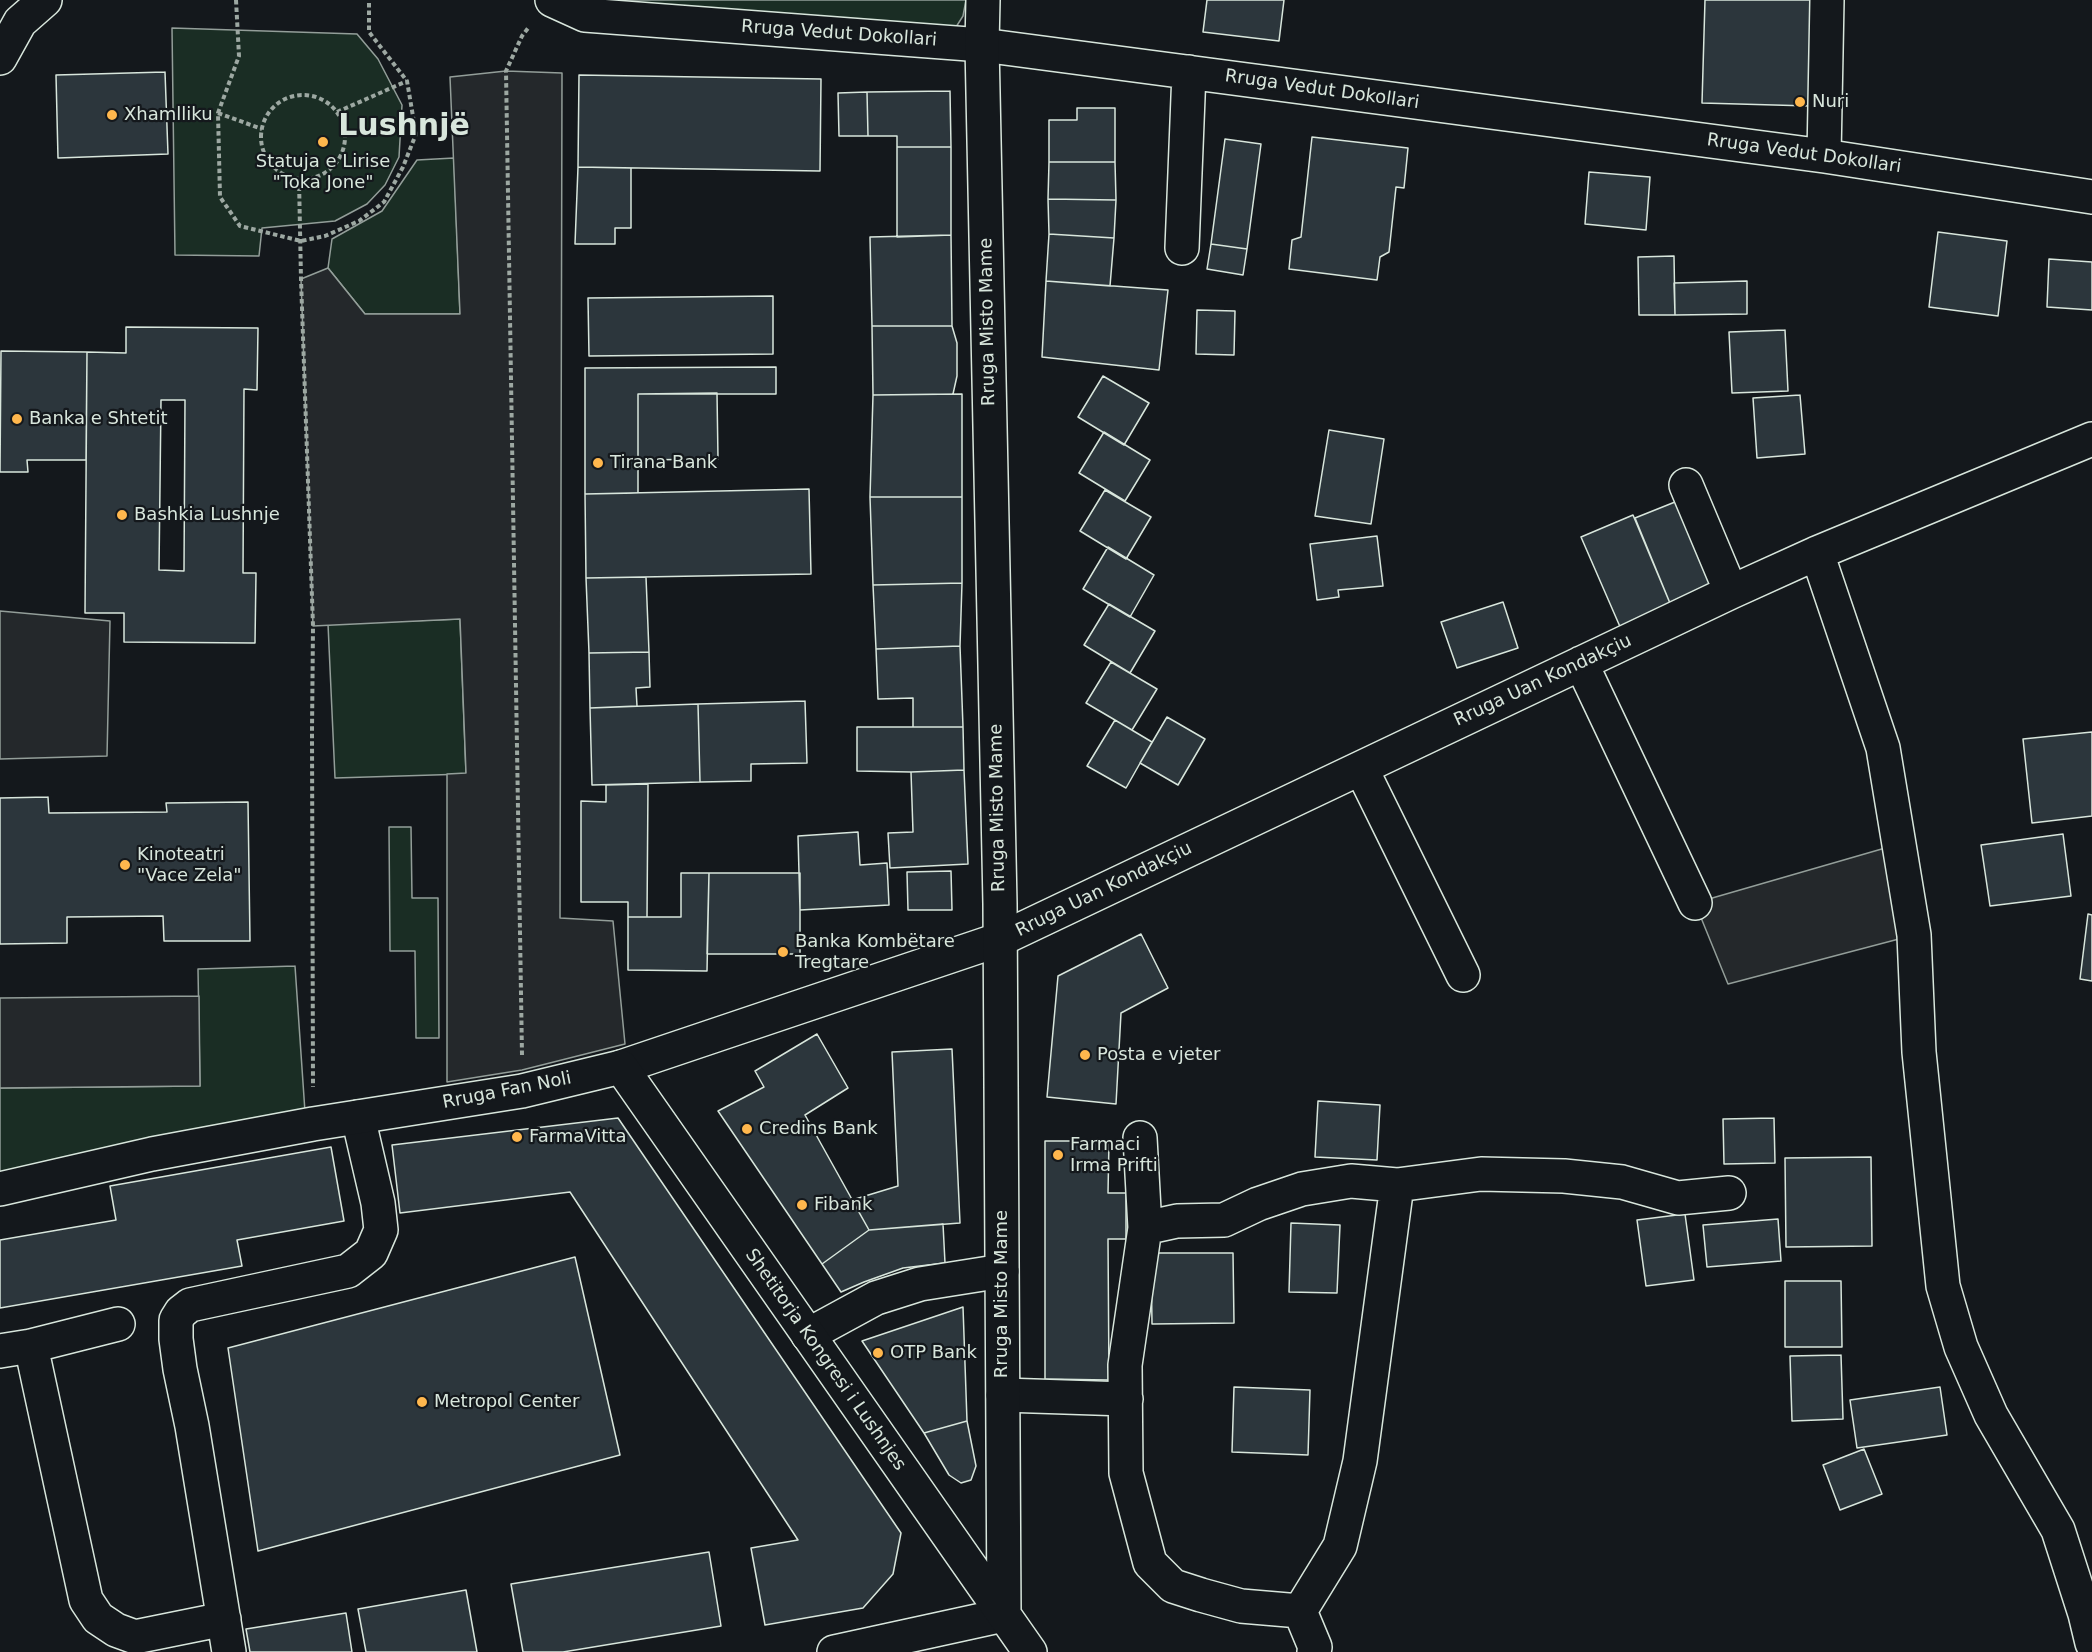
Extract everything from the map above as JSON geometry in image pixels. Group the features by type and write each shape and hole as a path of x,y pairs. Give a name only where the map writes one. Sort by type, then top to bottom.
{"street":[{"path":"0,58 20,22 45,0"},
{"name":"Rruga Misto Mame","path":"983,0 982,45 1001,939 1004,1615"},
{"path":"1824,156 1827,0"},
{"name":"Rruga Vedut Dokollari","path":"544,9 585,15 982,45 1824,156 2092,197"},
{"path":"1182,248 1190,72"},
{"name":"Rruga Uan Kondakçiu","path":"1001,939 1731,591 2092,438"},
{"path":"1686,485 1731,591"},
{"path":"1817,553 1885,758 1914,934 1919,1052 1943,1286 1961,1347 1991,1415 2058,1530 2092,1643"},
{"path":"1581,663 1695,903"},
{"path":"1361,768 1463,975"},
{"name":"Rruga Fan Noli","path":"0,1189 152,1154 313,1124 522,1091 621,1067 1001,939"},
{"name":"Shetitorja Kongresi i Lushnjes","path":"621,1067 1030,1652"},
{"path":"229,1652 192,1426 180,1369 176,1339 177,1320 181,1312 190,1305 348,1271 371,1253 381,1230 378,1203 357,1117"},
{"path":"1140,1138 1145,1228 1125,1365 1126,1473 1150,1563 1173,1586 1201,1595 1241,1606 1300,1611"},
{"path":"1145,1228 1177,1221 1224,1220 1258,1204 1302,1189 1351,1181 1396,1185 1481,1174 1564,1176 1622,1182 1678,1198 1730,1193"},
{"path":"1300,1611 1340,1546 1360,1461 1396,1185"},
{"path":"808,1335 876,1298 920,1284 1002,1271"},
{"path":"118,1324 15,1348 86,1600 98,1618 116,1630 135,1637 224,1619"},
{"path":"1003,1395 1125,1399"},
{"path":"1300,1611 1322,1650"},
{"path":"834,1652 1004,1615"}],"path":[{"path":"236,0 239,56 219,113 220,197 240,226 301,241 325,236 359,221 384,202 403,167 416,134 407,81 369,32 369,0"},
{"path":"522,1091 506,72 522,36 544,9"},
{"path":"337,112 407,81"},
{"path":"301,95 315,96 327,102 337,112 344,124 346,138 343,151 336,163 326,172 313,178 299,179 286,175 274,167 266,157 262,143 262,129 275,105 287,98 301,95"},
{"path":"219,113 262,129"},
{"path":"299,179 313,626 313,1124"}],"green space":[{"path":"593,0 966,0 963,16 956,27"},
{"path":"172,28 357,34 378,59 402,105 399,157 385,185 367,204 335,221 262,228 259,256 175,255"},
{"path":"454,158 460,314 365,314 328,268 332,239 382,211 417,160"},
{"path":"460,619 466,774 335,778 328,624"},
{"path":"389,827 411,827 412,898 438,898 439,1038 416,1038 415,951 390,951"},
{"path":"295,966 305,1112 0,1179 0,1088 200,1086 198,969"}],"shaded area":[{"path":"506,71 562,73 560,918 613,921 625,1044 522,1070 447,1082 447,774 466,773 460,619 313,626 301,279 328,268 365,314 460,314 450,77"},
{"path":"0,611 110,621 107,756 0,759"},
{"path":"1899,844 1914,935 1728,984 1695,903"},
{"path":"199,996 200,1086 0,1088 0,998"}],"building":[{"path":"1207,0 1284,0 1279,41 1203,32"},
{"path":"1705,0 1813,0 1810,106 1702,103"},
{"name":"Xhamlliku","path":"165,72 168,154 58,158 56,75"},
{"path":"579,75 821,79 820,171 578,167"},
{"path":"950,91 951,147 897,147 897,136 868,136 867,92"},
{"path":"867,92 868,136 839,136 838,93"},
{"path":"1077,108 1115,108 1115,162 1049,162 1049,120 1077,120"},
{"path":"1312,137 1408,148 1404,188 1396,187 1389,252 1380,257 1377,280 1289,269 1292,240 1301,237"},
{"path":"1225,139 1261,144 1247,249 1211,244"},
{"path":"897,147 951,147 951,235 897,237"},
{"path":"1049,162 1115,162 1116,200 1048,199"},
{"path":"578,167 631,168 631,228 615,228 615,244 575,244"},
{"path":"1589,172 1650,177 1646,230 1585,224"},
{"path":"1048,199 1116,200 1114,238 1049,234"},
{"path":"1938,232 2007,241 1998,316 1929,307"},
{"path":"1049,234 1114,238 1110,286 1046,281"},
{"path":"951,235 952,326 872,326 870,237"},
{"path":"1211,244 1247,249 1243,275 1207,269"},
{"path":"1674,256 1675,315 1639,315 1638,257"},
{"path":"2049,259 2092,262 2092,310 2047,307"},
{"path":"1046,281 1168,290 1159,370 1042,357"},
{"path":"1747,281 1747,314 1675,315 1674,283"},
{"path":"773,296 773,354 589,356 588,298"},
{"path":"1197,310 1235,311 1234,355 1196,354"},
{"path":"872,326 952,326 957,343 957,376 953,394 873,395"},
{"name":"Bashkia Lushnje","path":"126,327 258,328 257,390 244,389 243,573 256,573 255,643 124,642 124,613 85,613 87,352 126,353","holes":["161,400 185,400 184,571 159,570"]},
{"path":"1785,330 1788,391 1732,393 1729,332"},
{"path":"1,351 87,352 86,460 27,460 28,472 0,472"},
{"path":"776,367 776,394 638,394 638,493 585,494 585,368"},
{"path":"1103,376 1149,403 1124,445 1078,417"},
{"path":"717,393 718,459 638,460 638,394"},
{"path":"962,394 962,497 870,497 873,395"},
{"path":"1800,395 1805,454 1757,458 1753,398"},
{"path":"1329,430 1384,439 1371,524 1315,516"},
{"path":"1104,432 1150,460 1125,501 1079,473"},
{"path":"809,489 811,574 586,578 585,494"},
{"path":"1105,490 1151,517 1126,559 1080,531"},
{"path":"870,497 962,497 962,583 873,585"},
{"path":"1685,498 1723,588 1672,608 1635,518"},
{"path":"1633,515 1672,608 1621,629 1581,537"},
{"path":"1377,536 1383,586 1338,590 1339,597 1317,600 1310,544"},
{"path":"1108,547 1154,575 1130,617 1083,589"},
{"path":"646,577 649,652 589,653 586,578"},
{"path":"962,583 960,646 876,649 873,585"},
{"path":"1503,602 1518,648 1457,668 1441,622"},
{"path":"1109,604 1155,631 1130,673 1084,645"},
{"path":"960,646 963,727 913,727 913,698 878,699 876,649"},
{"path":"649,652 650,687 636,688 637,706 590,708 589,653"},
{"path":"1111,662 1157,689 1132,730 1086,703"},
{"path":"805,701 807,763 751,764 751,781 700,782 698,704"},
{"path":"698,704 700,782 592,785 590,708"},
{"path":"1167,717 1205,739 1178,785 1140,763"},
{"path":"1115,720 1152,742 1126,788 1087,766"},
{"path":"857,727 963,727 964,770 857,771"},
{"path":"2092,732 2092,816 2032,823 2023,739"},
{"path":"964,770 968,864 890,868 888,833 913,832 911,772"},
{"path":"648,784 647,917 628,917 628,902 581,902 581,801 606,802 606,785"},
{"name":"Kinoteatri \"Vace Zela\"","path":"48,797 49,813 167,812 166,803 248,802 250,941 164,941 163,916 67,917 67,943 0,944 0,798"},
{"path":"858,832 860,865 887,863 889,905 800,910 798,836"},
{"path":"2063,834 2071,896 1990,906 1981,845"},
{"path":"951,871 952,910 908,910 907,872"},
{"path":"681,873 709,873 707,971 628,970 628,917 681,917"},
{"path":"709,873 800,873 800,954 707,954"},
{"path":"2088,914 2092,915 2092,981 2080,979"},
{"name":"Posta e vjeter","path":"1141,934 1168,988 1121,1013 1116,1104 1047,1097 1058,976"},
{"path":"817,1034 848,1088 805,1115 869,1230 822,1264 718,1111 764,1087 755,1071"},
{"path":"952,1049 960,1223 869,1230 852,1200 898,1186 892,1052"},
{"path":"1318,1101 1380,1105 1377,1160 1315,1157"},
{"path":"618,1118 901,1533 893,1574 863,1608 765,1625 751,1548 798,1540 570,1192 400,1213 392,1145"},
{"path":"1774,1118 1775,1163 1724,1164 1723,1119"},
{"path":"1045,1141 1109,1141 1108,1193 1126,1193 1126,1239 1108,1239 1109,1380 1045,1379"},
{"path":"331,1147 344,1221 237,1240 242,1266 0,1308 0,1240 116,1220 110,1186"},
{"path":"1871,1157 1872,1246 1786,1247 1785,1158"},
{"path":"1685,1214 1694,1280 1646,1286 1637,1220"},
{"path":"1778,1219 1781,1261 1707,1267 1703,1225"},
{"path":"1291,1223 1340,1225 1337,1293 1289,1292"},
{"path":"943,1224 945,1263 903,1268 841,1292 822,1264 869,1230"},
{"path":"1151,1253 1233,1253 1234,1323 1152,1324"},
{"name":"Metropol Center","path":"575,1257 620,1455 258,1551 228,1348"},
{"path":"1785,1281 1841,1281 1842,1347 1785,1347"},
{"path":"963,1307 967,1421 924,1433 862,1341"},
{"path":"1841,1355 1843,1419 1792,1421 1790,1356"},
{"path":"1234,1387 1310,1390 1308,1455 1232,1452"},
{"path":"1940,1387 1947,1435 1857,1448 1850,1400"},
{"path":"967,1421 976,1466 971,1480 961,1483 949,1475 924,1433"},
{"path":"1864,1449 1882,1494 1840,1510 1823,1465"},
{"path":"709,1552 721,1626 563,1652 523,1652 511,1584"},
{"path":"466,1590 477,1652 366,1652 358,1609"},
{"path":"346,1613 352,1652 250,1652 246,1629"}],"place":[{"name":"Nuri","path":"1800,102"},
{"name":"Xhamlliku","path":"112,115"},
{"name":"Statuja e Lirise \"Toka Jone\"","path":"323,142"},
{"name":"Banka e Shtetit","path":"17,419"},
{"name":"Tirana Bank","path":"598,463"},
{"name":"Bashkia Lushnje","path":"122,515"},
{"name":"Kinoteatri \"Vace Zela\"","path":"125,865"},
{"name":"Banka Kombëtare Tregtare","path":"783,952"},
{"name":"Posta e vjeter","path":"1085,1055"},
{"name":"Credins Bank","path":"747,1129"},
{"name":"FarmaVitta","path":"517,1137"},
{"name":"Farmaci Irma Prifti","path":"1058,1155"},
{"name":"Fibank","path":"802,1205"},
{"name":"OTP Bank","path":"878,1353"},
{"name":"Metropol Center","path":"422,1402"}],"district":[{"name":"Lushnjë","path":"404,127"}]}
